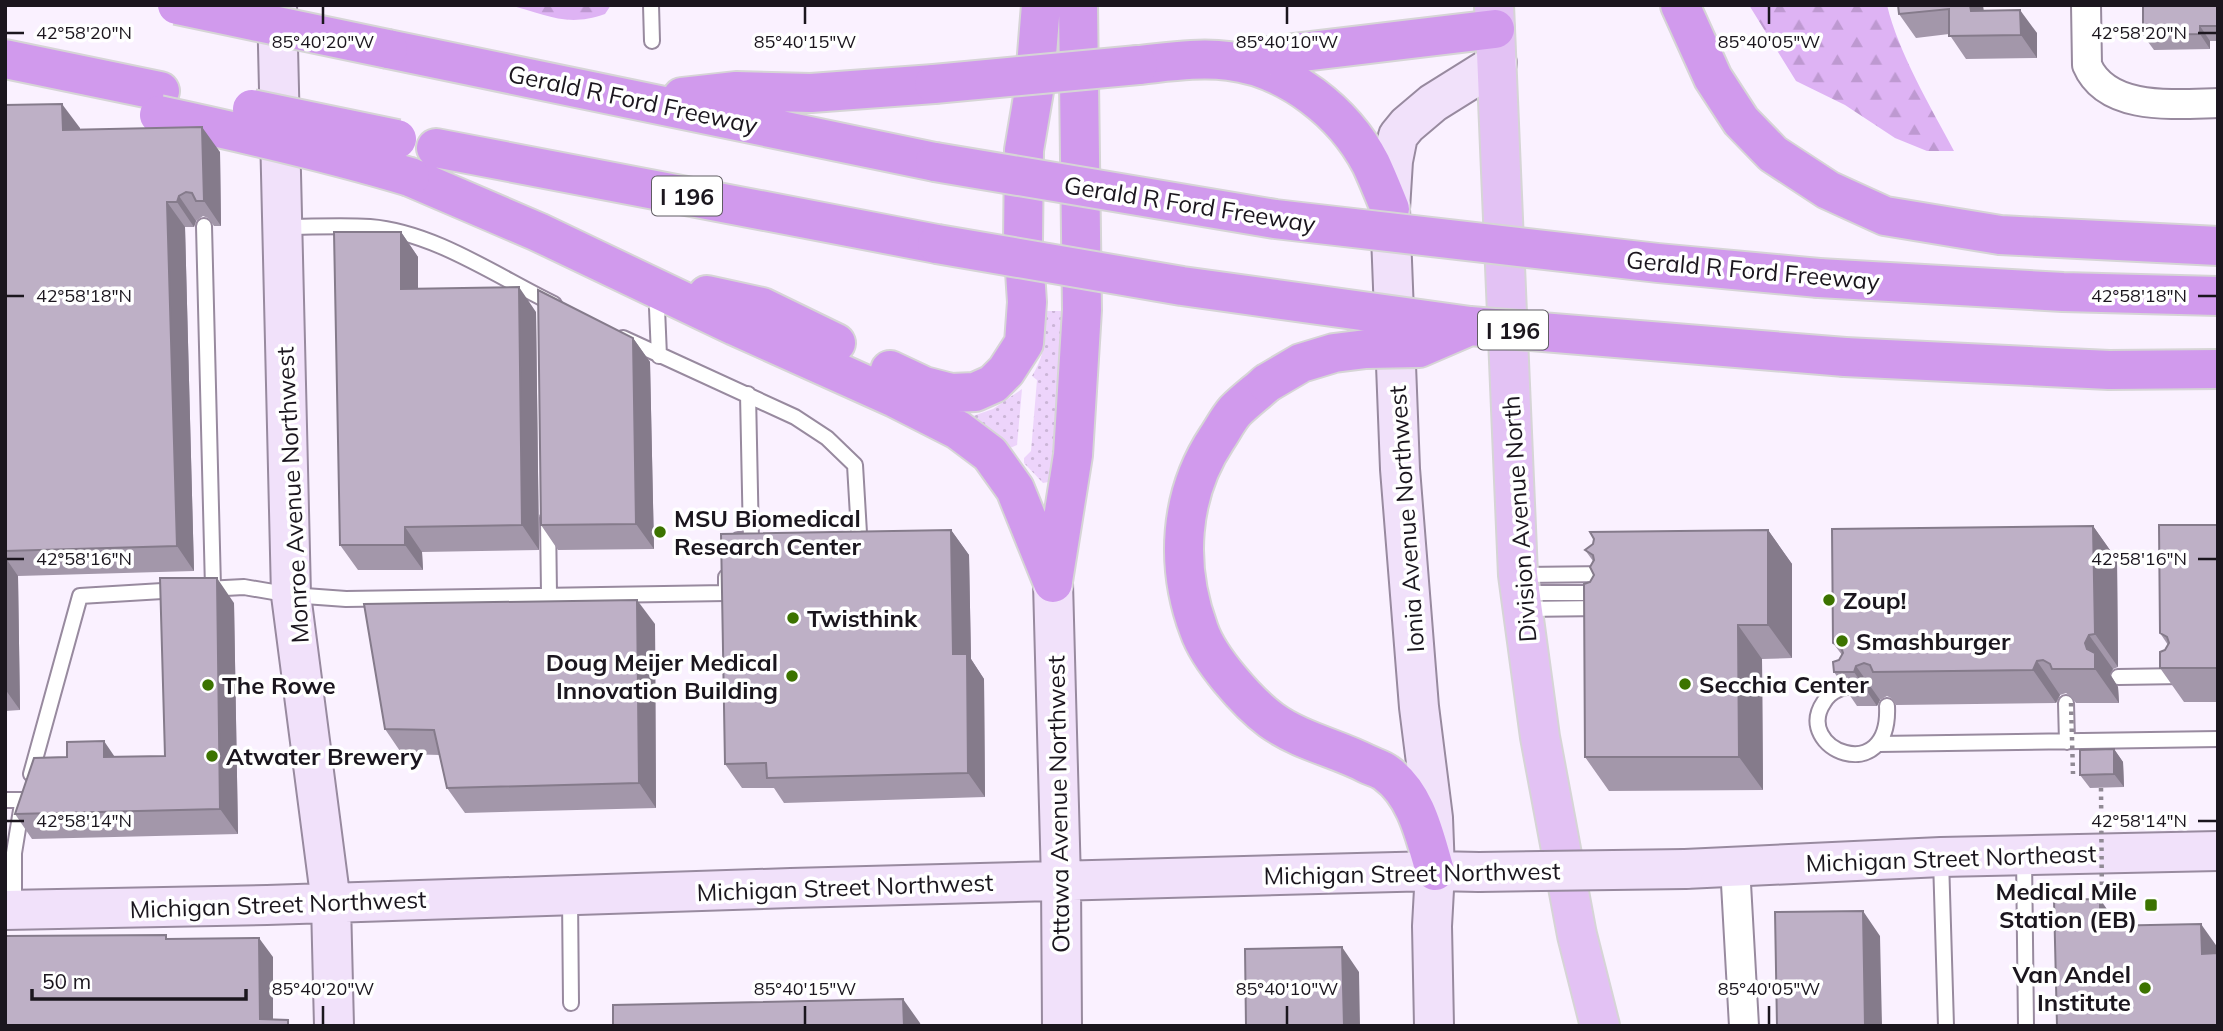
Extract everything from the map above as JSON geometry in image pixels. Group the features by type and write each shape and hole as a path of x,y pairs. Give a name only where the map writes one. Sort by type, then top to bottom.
{"highway":[{"name":"Gerald R Ford Freeway","path":"177,5 935,162 1275,219 1658,263 1819,278 2063,292 2218,296"},
{"path":"647,293 762,307 924,386 951,393 975,392 993,384 1006,371 1024,343 1027,323 1023,241 1024,150 1034,92 1041,5"},
{"path":"1053,583 1073,455 1082,310 1078,5"},
{"path":"1680,5 1713,78 1741,121 1773,154 1828,190 1885,216 2000,235 2218,246"},
{"path":"646,101 736,92 811,93 934,84 1195,59 1230,61 1495,32"},
{"path":"5,59 96,78 123,108 160,103 397,139"},
{"path":"1230,61 1268,70 1286,78 1329,109 1370,162 1390,209"},
{"path":"160,103 257,136 410,177 538,232 647,293 895,398 958,430 990,454 1015,489 1053,583"},
{"name":"I 196","path":"436,148 937,244 1182,286 1470,327 1845,357 2109,369 2218,369"},
{"path":"1435,871 1419,820 1407,796 1387,773 1301,737 1273,721 1249,702 1224,671 1199,633 1185,574 1184,536 1189,498 1203,463 1234,412 1267,383 1301,363 1366,349 1419,348 1470,327"}],"main road":[{"name":"Monroe Avenue Northwest","path":"277,5 291,595 331,903 334,1026"},
{"name":"Ionia Avenue Northwest","path":"1434,1026 1433,818 1419,707 1400,469 1390,209 1393,162 1398,136 1433,103 1495,32"},
{"name":"Division Avenue North","path":"1495,32 1520,592 1539,737 1577,935 1600,1026"},
{"name":"Ottawa Avenue Northwest","path":"1053,583 1062,1026"},
{"name":"Michigan Street Northeast","path":"1685,869 2024,855 2218,851"},
{"name":"Michigan Street Northwest","path":"9,910 1435,871 1685,869"}],"street":[{"path":"2086,5 2087,65 2100,85 2116,94 2151,104 2218,103"},
{"path":"1735,866 1744,1026"}],"lane":[{"path":"651,5 652,41"},
{"path":"204,226 213,588"},
{"path":"282,227 372,227 413,237 442,246 546,307 568,311"},
{"path":"647,293 659,356"},
{"path":"614,334 748,394 795,417 827,438 855,465 859,533"},
{"path":"9,910 14,853 23,800 80,596 244,587 291,595 345,599 726,593 726,540 751,540 748,394"},
{"path":"548,500 549,594"},
{"path":"1520,592 1608,574"},
{"path":"1520,592 1608,600"},
{"path":"2118,677 2183,676"},
{"path":"1857,686 1838,689 1829,695 1818,715 1818,726 1829,746 1850,755 1861,754 1879,744 2218,739"},
{"path":"2067,742 2068,703"},
{"path":"1879,744 1885,732 1887,706"},
{"path":"5,800 23,800"},
{"path":"2024,855 2026,1026"},
{"path":"1941,858 1945,1026"},
{"path":"570,895 571,1003"}],"path":[{"path":"2068,703 2073,774"},
{"path":"2101,788 2102,911"}],"shaded area":[{"path":"1045,311 1066,311 1057,451 1048,482 1043,483 1024,463 1024,458 1031,451 1037,380 1032,376 1044,345"},
{"path":"1022,389 1017,445 1010,448 970,417 993,409"}],"green space":[{"path":"509,5 611,5 605,14 567,20"},
{"path":"1749,5 1887,5 1907,61 1954,151 1927,151 1895,138 1845,105 1796,81"}],"building":[{"path":"1898,5 1970,5 1971,11 2020,10 2021,35 1949,36 1949,9 1899,14"},
{"path":"2143,5 2218,5 2218,26 2200,26 2200,34 2143,35"},
{"path":"62,104 63,130 202,127 204,201 196,201 192,193 186,192 179,196 177,202 167,202 177,546 5,551 5,105"},
{"path":"334,232 401,232 401,289 519,287 522,525 405,527 405,545 340,545"},
{"path":"538,290 633,338 636,524 541,525"},
{"path":"2159,525 2218,525 2218,668 2160,668 2160,652 2165,650 2169,643 2167,637 2160,633"},
{"path":"2093,526 2095,634 2089,635 2085,643 2087,649 2095,653 2095,669 2052,669 2050,664 2043,660 2037,661 2033,670 1873,672 1870,665 1864,663 1856,666 1854,672 1834,672 1833,662 1839,660 1843,653 1841,647 1833,643 1832,529"},
{"path":"951,530 953,654 967,654 968,773 767,778 766,763 725,764 721,534"},
{"name":"Secchia Center","path":"1768,530 1768,625 1738,625 1739,757 1585,757 1584,584 1590,582 1594,575 1590,567 1594,560 1593,555 1585,550 1593,544 1594,539 1590,532"},
{"path":"160,578 217,578 220,809 15,814 34,758 67,757 67,742 104,741 104,757 165,756"},
{"name":"MSU Biomedical Research Center","path":"637,600 639,783 447,788 434,730 385,729 364,604"},
{"path":"2114,749 2114,774 2080,775 2080,750"},
{"name":"Van Andel Institute","path":"2100,899 2100,926 2201,924 2202,954 2218,953 2218,1026 2057,1026 2054,900"},
{"path":"1863,911 1865,1026 1777,1026 1775,912"},
{"path":"166,935 166,939 259,938 260,1019 288,1020 288,1026 5,1026 5,936"},
{"path":"1342,947 1344,1026 1246,1026 1245,949"},
{"path":"903,999 904,1026 613,1026 613,1005"}],"place":[{"name":"MSU Biomedical Research Center","path":"660,532"},
{"name":"Zoup!","path":"1829,600"},
{"name":"Twisthink","path":"793,618"},
{"name":"Smashburger","path":"1842,641"},
{"name":"Doug Meijer Medical Innovation Building","path":"792,676"},
{"name":"Secchia Center","path":"1685,684"},
{"name":"The Rowe","path":"208,685"},
{"name":"Atwater Brewery","path":"212,756"},
{"name":"Medical Mile Station (EB)","path":"2151,905"},
{"name":"Van Andel Institute","path":"2145,988"}]}
